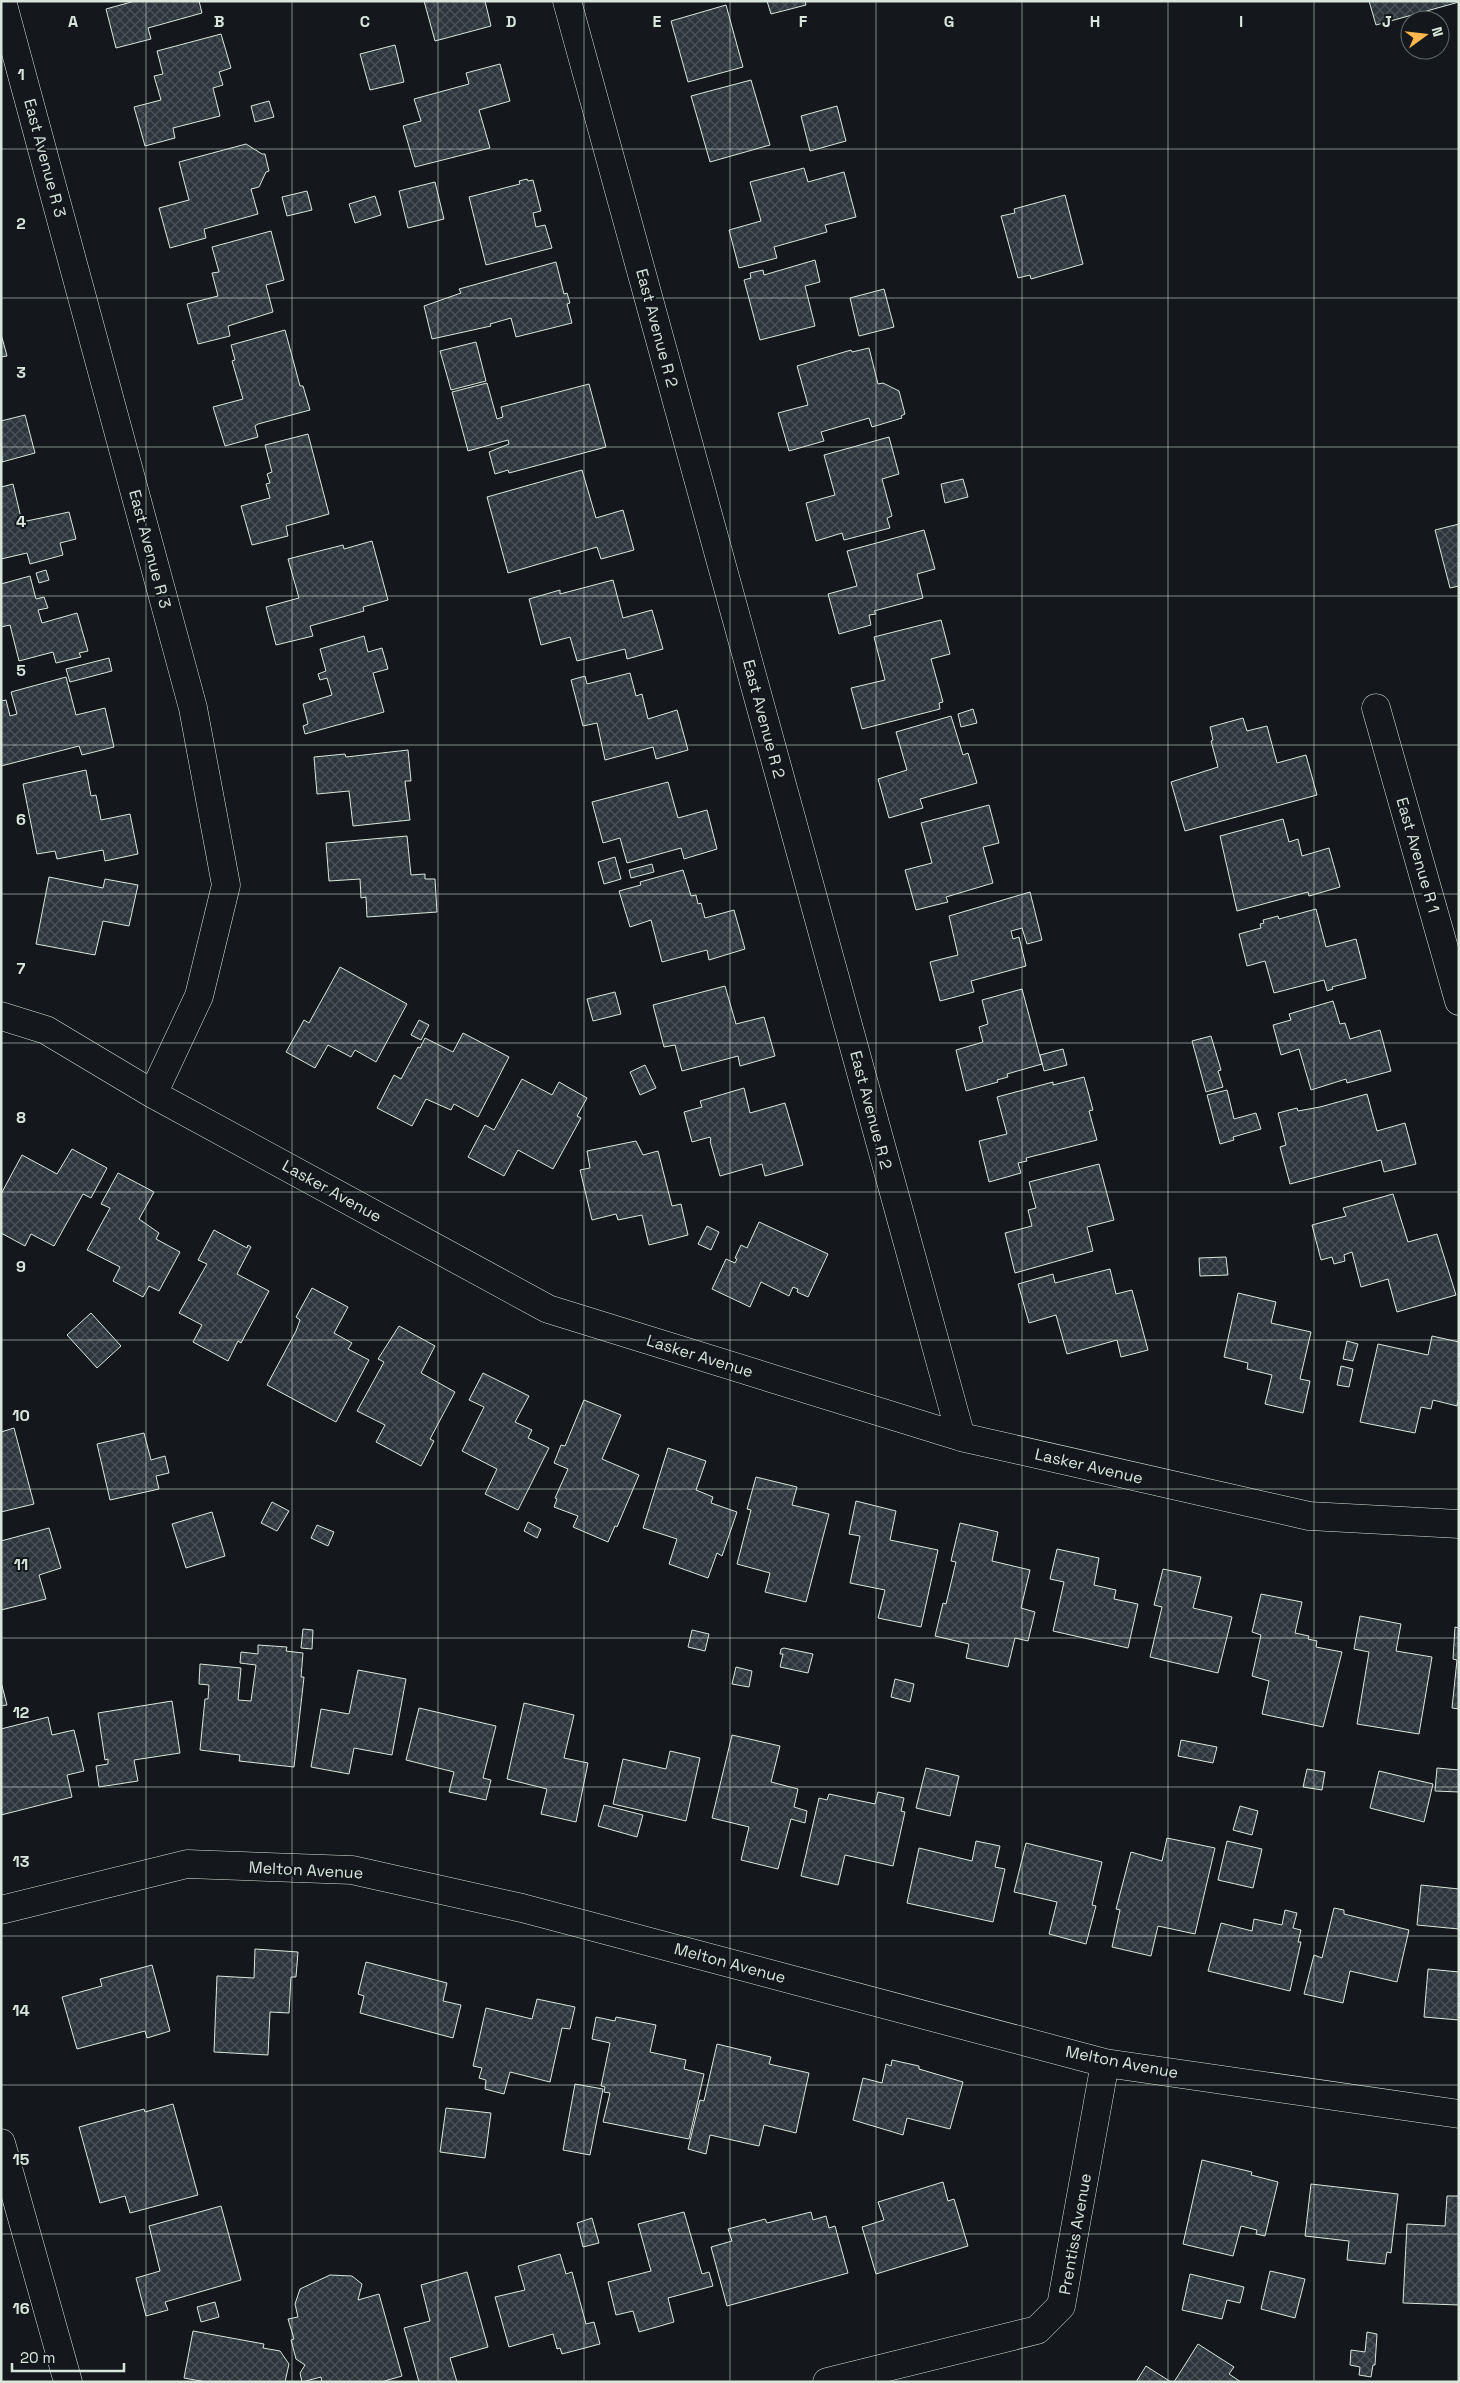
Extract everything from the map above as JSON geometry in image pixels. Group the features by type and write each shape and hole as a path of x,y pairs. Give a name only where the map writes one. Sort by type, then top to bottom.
{"street":[{"name":"East Avenue R 3","path":"2,1 193,708 226,885 199,996 153,1094"},
{"name":"East Avenue R 2","path":"567,1 961,1437"},
{"name":"East Avenue R 1","path":"1376,708 1459,1001"},
{"name":"Lasker Avenue","path":"1,1016 46,1030 153,1094 548,1309 961,1437 1309,1516 1459,1524"},
{"name":"Melton Avenue","path":"1,1910 187,1864 352,1870 522,1908 1105,2063 1459,2114"},
{"name":"Prentiss Avenue","path":"827,2382 1037,2330 1062,2306 1105,2063"},
{"path":"1,2143 68,2382"}],"building":[{"path":"135,1 199,1 202,13 148,28 151,39 116,48 106,9"},
{"path":"424,1 485,1 491,26 435,41"},
{"path":"767,1 805,1 806,5 771,14"},
{"path":"1369,1 1459,1 1430,10 1400,10 1400,18 1376,25"},
{"path":"726,5 743,67 688,82 671,21"},
{"path":"221,34 231,68 219,72 223,85 213,88 220,116 173,128 175,138 145,146 134,107 161,100 154,76 163,74 157,51"},
{"path":"395,45 404,82 370,90 360,54"},
{"path":"500,64 510,101 479,110 490,148 415,167 403,126 421,121 414,99 469,84 466,73"},
{"path":"751,80 770,145 710,162 691,96"},
{"path":"269,101 274,117 255,122 251,106"},
{"path":"837,106 846,141 810,151 801,116"},
{"path":"246,144 265,154 269,171 266,172 259,187 251,189 258,214 204,229 206,238 170,248 159,208 189,200 179,162"},
{"path":"804,168 808,182 844,172 856,217 825,225 827,232 774,247 777,258 739,268 729,230 761,221 750,182"},
{"path":"527,179 528,181 533,180 541,211 533,213 536,227 545,225 552,248 486,265 469,197 520,184 519,181"},
{"path":"435,182 444,219 408,228 399,191"},
{"path":"307,191 312,210 287,216 282,197"},
{"path":"1065,195 1083,264 1031,279 1030,275 1018,278 1001,216 1015,213 1014,209"},
{"path":"375,196 381,215 355,223 349,204"},
{"path":"271,231 284,280 266,285 273,312 228,326 230,336 198,344 187,304 218,296 212,273 219,272 212,247"},
{"path":"815,260 820,282 805,286 815,326 760,340 744,280 751,278 750,273 763,270 764,275"},
{"path":"556,262 564,294 567,293 570,303 567,304 572,323 516,337 511,318 490,324 491,326 432,339 424,306 461,293 459,289"},
{"path":"884,289 894,327 859,336 850,298"},
{"path":"285,330 300,386 303,386 310,410 258,424 255,426 258,437 225,446 213,407 243,399 232,361 235,360 231,345"},
{"path":"1,334 7,356 1,357"},
{"path":"476,342 486,381 451,390 440,351"},
{"path":"869,348 878,384 883,383 899,391 905,414 901,416 902,418 872,427 869,418 821,432 824,441 789,451 778,413 808,405 797,366 851,350 852,352"},
{"path":"487,383 497,419 503,417 501,407 589,384 606,447 509,473 508,470 495,474 489,452 509,444 508,440 468,451 452,392"},
{"path":"25,415 35,453 2,462 1,421"},
{"path":"308,434 329,514 286,526 288,536 252,545 241,506 270,498 266,484 270,483 267,474 272,472 265,445"},
{"path":"889,437 899,474 882,479 892,516 887,518 890,528 844,540 842,533 816,541 806,503 835,495 824,455"},
{"path":"582,470 596,518 623,510 634,550 601,559 597,547 508,573 487,497"},
{"path":"963,479 968,497 945,503 941,484"},
{"path":"13,484 22,522 69,512 76,539 60,543 63,555 30,564 27,553 1,559 1,487"},
{"path":"1459,524 1459,586 1450,588 1435,530"},
{"path":"924,530 935,569 917,574 923,598 874,611 876,614 869,615 871,625 839,634 828,594 857,586 847,551"},
{"path":"372,541 388,600 363,607 364,611 310,626 313,636 276,645 266,607 299,598 288,559 343,545 344,549"},
{"path":"46,570 49,580 39,583 36,573"},
{"path":"30,576 36,599 44,597 48,608 38,610 42,623 77,613 88,651 79,653 81,657 56,663 53,652 19,661 10,625 1,627 1,584"},
{"path":"613,580 623,618 652,610 663,649 627,659 625,649 577,661 570,637 541,645 529,599 560,590 560,594"},
{"path":"941,620 950,654 931,659 943,702 939,703 940,709 862,729 851,688 885,680 874,637"},
{"path":"364,636 368,652 382,648 388,669 373,673 384,712 305,734 303,726 308,724 303,704 332,695 327,678 320,680 318,674 326,671 320,649"},
{"path":"109,658 112,671 70,682 66,669"},
{"path":"630,673 636,696 642,694 648,719 677,710 688,750 656,759 653,747 605,760 597,723 583,726 571,680 585,676 587,684"},
{"path":"66,677 76,715 105,708 114,747 82,755 79,746 1,766 1,701 6,700 10,716 17,714 11,692"},
{"path":"973,709 977,723 961,727 958,714"},
{"path":"951,716 963,755 968,753 977,783 920,799 923,808 889,818 878,779 907,770 896,732"},
{"path":"1243,718 1247,731 1267,726 1277,763 1306,755 1317,795 1185,831 1171,782 1218,767 1211,741 1213,740 1210,727"},
{"path":"408,750 411,781 405,781 410,820 353,826 349,791 317,794 314,757 345,754 346,757"},
{"path":"86,770 91,796 96,795 101,820 130,814 138,854 105,861 103,850 57,859 55,851 37,854 23,784"},
{"path":"668,782 678,818 707,810 717,849 684,859 681,848 627,863 620,838 603,843 592,802"},
{"path":"989,805 999,843 983,847 993,883 946,897 948,902 916,910 905,870 932,863 921,823"},
{"path":"1283,819 1289,842 1298,839 1302,856 1329,848 1340,887 1309,896 1308,892 1237,911 1220,836"},
{"path":"407,836 411,875 425,874 425,879 435,879 437,912 367,917 366,897 361,898 360,879 329,881 326,843"},
{"path":"615,857 621,879 604,884 598,862"},
{"path":"652,864 654,872 631,878 629,870"},
{"path":"683,870 691,896 696,895 698,904 701,903 705,918 734,910 745,949 709,960 707,950 662,962 651,920 630,927 619,891 641,885 640,882"},
{"path":"49,877 103,888 105,879 138,885 129,926 103,921 95,955 36,944"},
{"path":"1030,892 1042,940 1027,944 1022,928 1011,931 1013,939 1019,937 1026,966 971,981 974,992 940,1001 930,962 958,955 949,916"},
{"path":"1316,909 1326,947 1356,939 1366,978 1332,987 1333,989 1327,991 1324,980 1274,993 1265,961 1247,966 1239,934 1261,928 1260,924 1264,923 1263,920 1278,916 1279,919"},
{"path":"340,967 407,1004 376,1062 355,1050 351,1057 328,1045 315,1068 286,1052 304,1020 309,1023"},
{"path":"725,986 736,1024 764,1017 775,1056 740,1066 738,1056 682,1071 675,1045 664,1047 653,1005"},
{"path":"1022,989 1042,1064 1007,1074 1008,1077 997,1080 998,1082 966,1091 956,1050 983,1042 979,1027 988,1024 982,1000"},
{"path":"615,992 621,1014 593,1021 587,999"},
{"path":"1333,1001 1340,1024 1345,1023 1350,1039 1380,1030 1391,1071 1347,1083 1346,1079 1311,1090 1299,1049 1281,1055 1273,1025 1291,1020 1289,1014"},
{"path":"419,1020 429,1025 421,1040 411,1035"},
{"path":"463,1033 509,1057 478,1117 454,1104 451,1110 426,1099 412,1126 377,1108 394,1075 401,1079 425,1038 453,1052"},
{"path":"1211,1036 1221,1070 1218,1071 1223,1087 1206,1092 1192,1041"},
{"path":"1063,1049 1067,1065 1044,1071 1040,1055"},
{"path":"645,1065 656,1088 640,1095 630,1072"},
{"path":"1084,1077 1093,1110 1089,1111 1097,1140 1026,1158 1027,1161 1018,1163 1021,1173 989,1182 979,1141 1007,1134 997,1097 1053,1082 1053,1085"},
{"path":"522,1079 552,1095 559,1082 587,1098 577,1116 581,1118 553,1169 518,1150 504,1176 468,1157 485,1125 494,1130"},
{"path":"744,1088 750,1113 785,1103 803,1165 765,1176 762,1164 720,1176 710,1137 692,1142 684,1112 702,1107 700,1101"},
{"path":"1227,1090 1234,1119 1256,1113 1261,1129 1233,1137 1234,1140 1220,1144 1207,1095"},
{"path":"1367,1094 1377,1131 1405,1123 1416,1164 1384,1172 1381,1160 1290,1184 1280,1147 1286,1145 1278,1113 1297,1108 1298,1111 1320,1107"},
{"path":"636,1141 643,1155 658,1151 672,1206 681,1204 688,1235 649,1245 642,1215 618,1220 616,1214 592,1220 580,1170 590,1168 587,1151"},
{"path":"72,1149 107,1168 91,1198 83,1194 54,1246 31,1234 25,1246 1,1233 1,1194 22,1155 57,1174"},
{"path":"1099,1164 1114,1220 1087,1227 1093,1251 1015,1273 1005,1233 1032,1226 1028,1210 1036,1208 1029,1182"},
{"path":"118,1173 154,1192 139,1219 159,1233 156,1239 180,1252 159,1291 149,1286 143,1297 113,1281 120,1267 87,1250 110,1208 101,1204"},
{"path":"1393,1194 1408,1242 1437,1234 1456,1295 1397,1312 1388,1279 1361,1287 1352,1252 1344,1255 1345,1261 1334,1264 1332,1257 1321,1260 1312,1225 1346,1216 1343,1208"},
{"path":"759,1222 828,1254 808,1297 797,1292 798,1289 793,1287 789,1296 761,1282 750,1307 712,1289 726,1259 735,1263 737,1259 735,1258 741,1245 747,1248"},
{"path":"707,1226 719,1232 711,1250 698,1244"},
{"path":"214,1230 247,1248 248,1245 251,1247 237,1274 269,1291 241,1343 238,1341 228,1361 193,1342 202,1325 179,1313 207,1264 198,1260"},
{"path":"1226,1257 1228,1275 1200,1276 1199,1258"},
{"path":"1110,1269 1116,1294 1132,1290 1148,1350 1121,1357 1117,1340 1067,1354 1056,1315 1029,1323 1018,1284 1053,1274 1055,1283"},
{"path":"312,1288 348,1307 334,1333 352,1343 348,1349 369,1360 336,1422 267,1385 296,1331 300,1320 296,1317"},
{"path":"1238,1293 1276,1302 1271,1323 1311,1332 1300,1379 1310,1381 1303,1413 1265,1404 1272,1375 1247,1369 1248,1363 1224,1357"},
{"path":"91,1313 121,1346 97,1368 67,1335"},
{"path":"399,1326 435,1346 421,1373 455,1392 430,1439 434,1441 421,1466 376,1442 385,1425 357,1411 384,1362 378,1359"},
{"path":"1432,1336 1459,1342 1459,1396 1457,1406 1433,1400 1431,1409 1421,1407 1415,1433 1360,1422 1378,1344 1428,1355"},
{"path":"1347,1341 1358,1344 1353,1361 1343,1359"},
{"path":"1341,1366 1353,1369 1349,1387 1337,1385"},
{"path":"483,1373 529,1396 515,1422 532,1430 528,1438 549,1448 518,1510 485,1494 497,1469 462,1451 484,1407 469,1400"},
{"path":"584,1400 621,1415 602,1459 639,1475 617,1527 615,1526 608,1542 573,1527 578,1516 554,1507 557,1499 555,1498 568,1469 554,1463 561,1445 565,1446"},
{"path":"14,1428 34,1504 1,1512 1,1432"},
{"path":"144,1433 151,1460 165,1456 169,1473 156,1476 159,1489 110,1500 97,1444"},
{"path":"668,1448 706,1461 696,1490 713,1497 711,1503 737,1512 722,1556 717,1553 708,1578 669,1564 677,1539 643,1528"},
{"path":"756,1477 797,1487 792,1505 829,1514 806,1602 765,1592 770,1573 737,1564 751,1510 747,1509"},
{"path":"856,1501 896,1511 890,1540 938,1550 921,1627 878,1618 885,1590 850,1583 860,1536 849,1534"},
{"path":"272,1502 289,1511 277,1531 261,1523"},
{"path":"212,1512 225,1556 186,1568 172,1524"},
{"path":"528,1522 541,1529 537,1538 524,1531"},
{"path":"960,1523 998,1532 992,1561 1030,1570 1021,1608 1035,1612 1028,1641 1015,1638 1008,1667 966,1658 969,1644 935,1636 943,1603 946,1604 956,1562 951,1561"},
{"path":"317,1525 334,1532 328,1546 311,1538"},
{"path":"49,1528 61,1568 39,1575 46,1599 1,1610 1,1541"},
{"path":"1057,1549 1099,1558 1094,1585 1116,1590 1114,1599 1138,1604 1128,1648 1053,1631 1064,1582 1050,1579"},
{"path":"1163,1569 1201,1577 1193,1608 1232,1617 1218,1673 1150,1657 1162,1607 1154,1605"},
{"path":"1261,1594 1302,1602 1295,1633 1309,1636 1308,1639 1317,1641 1316,1647 1342,1652 1323,1727 1262,1714 1269,1681 1252,1676 1261,1635 1252,1632"},
{"path":"1360,1616 1401,1624 1396,1651 1432,1657 1419,1734 1357,1724 1369,1652 1354,1649"},
{"path":"1455,1627 1459,1628 1459,1709 1452,1708 1457,1660 1453,1659"},
{"path":"303,1629 313,1630 312,1649 301,1648"},
{"path":"692,1630 709,1634 705,1651 688,1647"},
{"path":"258,1645 287,1647 286,1651 303,1653 301,1677 304,1677 294,1767 239,1761 240,1755 200,1750 205,1699 208,1699 209,1685 199,1684 200,1664 241,1668 238,1700 251,1701 256,1665 240,1663 241,1652 258,1654"},
{"path":"781,1649 813,1654 808,1673 780,1667 783,1654 780,1654"},
{"path":"736,1667 752,1671 749,1687 732,1684"},
{"path":"358,1670 406,1679 392,1755 354,1748 349,1774 311,1767 321,1709 349,1714"},
{"path":"895,1679 914,1684 910,1702 891,1697"},
{"path":"1,1682 7,1705 1,1706"},
{"path":"172,1701 180,1753 134,1760 138,1781 99,1787 96,1766 108,1764 108,1759 105,1760 98,1713"},
{"path":"524,1703 574,1715 564,1758 588,1763 576,1822 541,1814 547,1789 507,1779"},
{"path":"419,1708 496,1726 483,1778 491,1780 486,1800 449,1792 454,1772 406,1760"},
{"path":"48,1717 52,1735 74,1730 84,1771 67,1775 72,1797 1,1815 1,1729"},
{"path":"732,1735 780,1746 771,1782 798,1789 794,1807 807,1811 805,1823 791,1819 778,1869 741,1860 749,1827 712,1818"},
{"path":"1181,1740 1217,1747 1213,1763 1178,1756"},
{"path":"670,1751 700,1758 686,1821 613,1804 623,1759 666,1769"},
{"path":"926,1768 959,1776 950,1816 916,1808"},
{"path":"1437,1768 1459,1770 1459,1792 1435,1791"},
{"path":"1307,1769 1325,1772 1322,1790 1303,1787"},
{"path":"1379,1771 1433,1784 1424,1822 1370,1808"},
{"path":"878,1792 904,1798 901,1811 905,1812 893,1866 845,1855 838,1885 801,1876 819,1798 827,1800 829,1794 875,1804"},
{"path":"604,1805 643,1815 637,1837 598,1826"},
{"path":"1240,1806 1258,1811 1252,1835 1233,1830"},
{"path":"1167,1838 1215,1848 1195,1934 1158,1926 1151,1956 1112,1947 1120,1910 1116,1909 1131,1852 1162,1861"},
{"path":"976,1841 1000,1846 995,1867 1005,1869 993,1922 907,1903 919,1848 972,1861"},
{"path":"1227,1841 1262,1849 1253,1888 1218,1880"},
{"path":"1026,1843 1102,1862 1092,1905 1096,1906 1086,1944 1049,1934 1057,1902 1014,1892"},
{"path":"1421,1885 1459,1889 1459,1929 1417,1925"},
{"path":"1334,1908 1344,1910 1344,1914 1409,1930 1397,1982 1350,1971 1343,2003 1304,1994 1314,1955 1322,1958"},
{"path":"1285,1910 1297,1913 1293,1928 1301,1930 1298,1942 1301,1942 1290,1991 1208,1971 1221,1923 1252,1931 1254,1919 1282,1925"},
{"path":"255,1949 298,1952 296,1977 291,1977 289,2013 270,2012 268,2055 214,2052 217,1976 254,1978"},
{"path":"366,1962 447,1983 443,2001 461,2005 453,2038 360,2013 364,1996 358,1994"},
{"path":"152,1965 170,2031 147,2038 145,2031 77,2049 62,1997 102,1986 100,1979"},
{"path":"1428,1969 1459,1972 1459,2020 1424,2017"},
{"path":"537,1999 575,2007 570,2029 562,2028 550,2082 510,2072 504,2094 485,2089 486,2080 479,2078 482,2068 473,2066 486,2008 532,2019"},
{"path":"596,2017 615,2021 616,2017 656,2025 650,2052 686,2060 684,2069 704,2074 689,2139 603,2122 610,2093 604,2092 605,2087 601,2086 610,2043 592,2039"},
{"path":"717,2044 771,2057 769,2064 809,2073 796,2133 764,2125 759,2146 710,2135 706,2154 688,2149 700,2100 704,2101"},
{"path":"892,2060 919,2066 919,2069 963,2082 950,2129 907,2118 903,2135 853,2120 863,2078 882,2083 886,2064 891,2066"},
{"path":"575,2084 603,2089 590,2155 563,2150"},
{"path":"173,2104 198,2195 130,2213 125,2196 100,2203 79,2127 144,2109 145,2112"},
{"path":"446,2108 491,2113 485,2158 440,2152"},
{"path":"1202,2160 1252,2172 1251,2175 1278,2182 1265,2236 1256,2234 1257,2230 1241,2226 1233,2256 1183,2244"},
{"path":"943,2182 948,2201 954,2199 968,2246 876,2274 862,2227 884,2220 878,2202"},
{"path":"1311,2184 1398,2194 1391,2253 1387,2252 1385,2264 1347,2260 1349,2241 1305,2236"},
{"path":"1447,2196 1459,2196 1459,2305 1403,2303 1407,2224 1445,2226"},
{"path":"221,2206 241,2280 165,2302 168,2310 146,2316 136,2278 160,2271 149,2226"},
{"path":"684,2212 702,2274 709,2272 713,2286 668,2298 674,2322 639,2332 633,2311 616,2315 608,2282 651,2271 638,2224"},
{"path":"811,2212 813,2220 826,2216 829,2228 835,2226 848,2273 727,2306 711,2247 732,2241 728,2229 765,2219 767,2223"},
{"path":"592,2218 599,2243 583,2247 577,2223"},
{"path":"560,2254 566,2274 572,2272 586,2324 594,2322 600,2344 562,2354 560,2348 557,2349 553,2334 509,2347 495,2297 525,2290 518,2266"},
{"path":"1270,2271 1305,2279 1295,2318 1261,2309"},
{"path":"467,2272 488,2347 450,2358 457,2382 419,2382 404,2328 430,2321 421,2285"},
{"path":"1190,2274 1244,2287 1240,2303 1227,2300 1222,2319 1182,2310"},
{"path":"330,2275 352,2276 362,2284 358,2300 379,2294 402,2376 381,2382 322,2382 321,2377 302,2382 300,2373 305,2365 296,2359 291,2340 294,2339 288,2319 298,2317 295,2304 300,2289"},
{"path":"215,2302 219,2317 201,2322 197,2307"},
{"path":"193,2331 264,2344 263,2348 280,2351 289,2364 285,2382 206,2382 184,2378"},
{"path":"1367,2332 1377,2334 1375,2365 1373,2365 1371,2377 1359,2375 1360,2367 1350,2365 1351,2350 1365,2352"},
{"path":"1198,2344 1234,2367 1229,2374 1241,2382 1174,2382"},
{"path":"1146,2366 1171,2382 1136,2382"}]}
